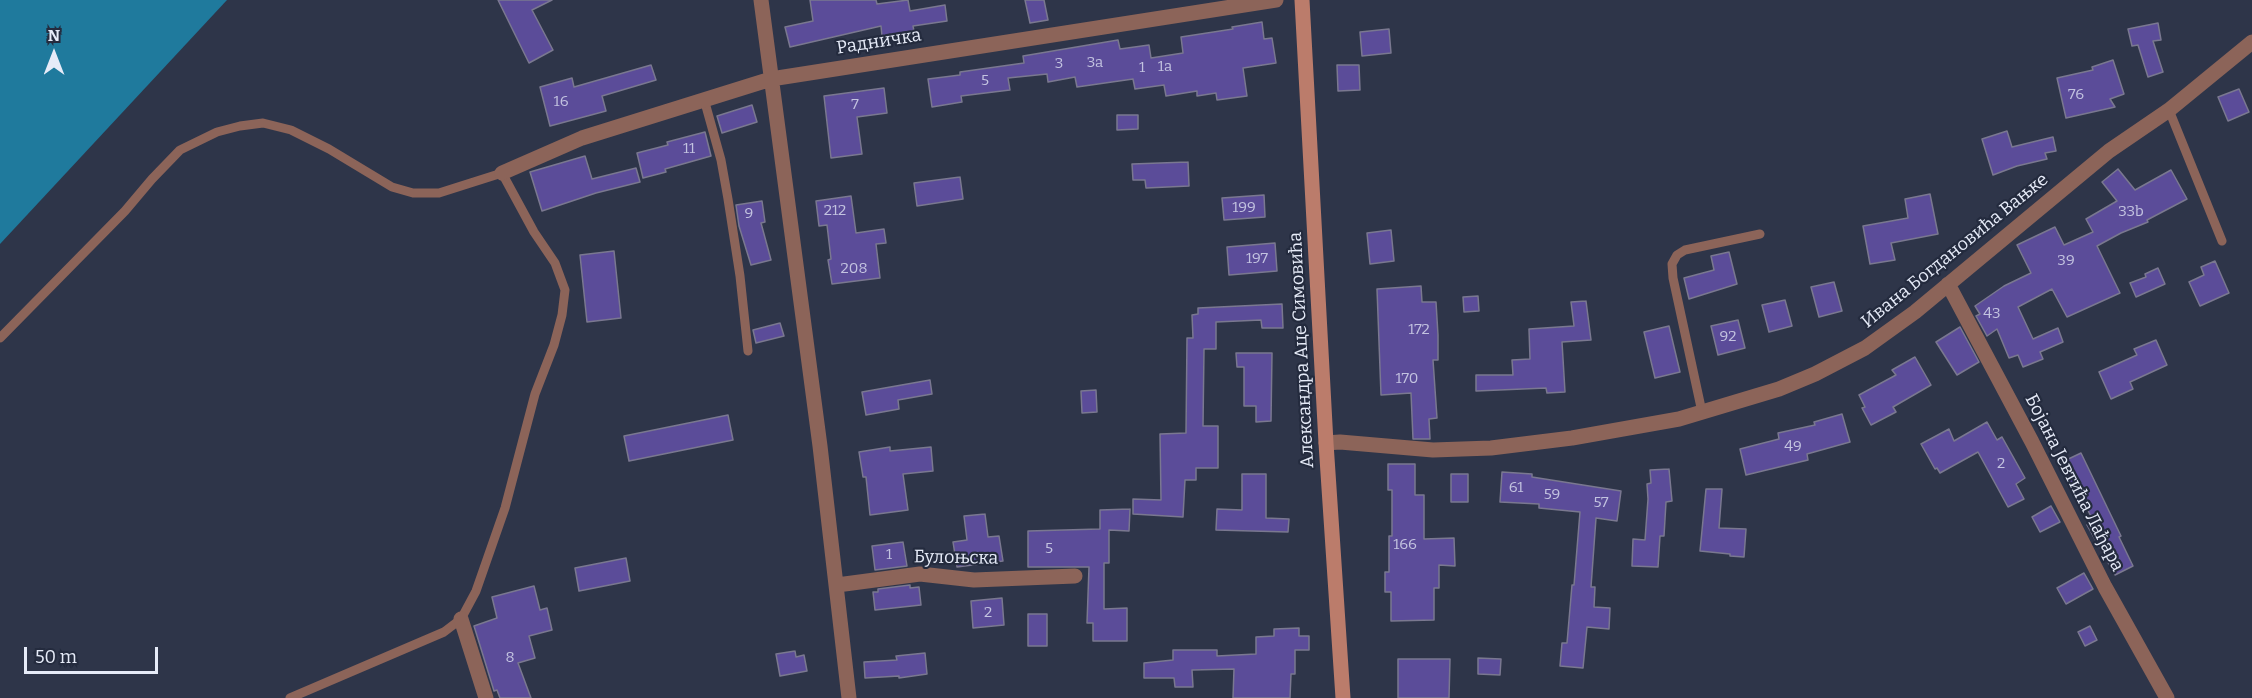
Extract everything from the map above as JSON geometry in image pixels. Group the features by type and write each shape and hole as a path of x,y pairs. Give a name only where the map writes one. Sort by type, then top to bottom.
{"street":[{"path":"761,0 837,585 849,698"},
{"name":"Радничка","path":"502,173 582,138 771,79 1276,0"},
{"name":"Александра Аце Симовића","path":"1302,0 1326,443 1343,698"},
{"name":"Ивана Богдановића Вањке","path":"1326,443 1340,442 1433,450 1491,448 1629,429 1702,412 1779,389 1873,342 2041,210 2109,152 2169,110 2252,42"},
{"name":"Бојана Јевтића Лађара","path":"1948,284 2022,422 2105,587 2167,698"},
{"name":"Булоњска","path":"837,585 920,574 974,580 1075,576"},
{"path":"461,619 486,698"}],"lane":[{"path":"704,99 722,160 748,351"},
{"path":"2169,110 2222,241"},
{"path":"0,338 125,211 180,150 217,132 263,123 291,130 329,149 392,187 413,194 439,193 502,173 534,232 555,263 565,290 562,315 554,345 535,394 505,508 476,591 461,619 444,632 424,643 290,698"},
{"path":"1702,412 1673,278 1672,264 1677,255 1685,250 1760,234"}],"water":[{"path":"0,0 227,0 0,244"}],"building":[{"path":"498,0 552,0 532,10 553,50 529,63"},
{"path":"810,0 876,0 877,4 908,0 910,11 945,5 947,21 913,26 914,31 882,36 881,26 790,47 785,27 813,21"},
{"path":"1025,0 1044,0 1048,20 1030,23"},
{"path":"1262,22 1264,39 1272,38 1276,63 1243,68 1247,96 1217,100 1216,93 1197,96 1197,91 1166,96 1164,85 1135,89 1133,79 1077,87 1075,77 1048,82 1047,74 1008,78 1010,90 961,96 962,102 932,107 928,79 1024,63 1023,56 1118,40 1120,49 1149,45 1151,58 1183,53 1181,37"},
{"path":"2158,23 2161,40 2153,41 2163,72 2148,77 2138,45 2132,46 2128,29"},
{"path":"1389,29 1391,53 1362,56 1360,32"},
{"path":"2113,60 2124,94 2110,99 2115,107 2066,118 2057,78 2093,70 2092,67"},
{"path":"651,65 656,80 602,96 606,111 550,126 540,87 572,78 574,87"},
{"path":"1337,65 1359,65 1360,90 1338,91"},
{"path":"884,88 887,113 857,117 862,154 831,158 824,96"},
{"path":"2239,89 2249,112 2228,121 2218,97"},
{"path":"752,105 757,122 722,133 717,116"},
{"path":"1117,115 1138,115 1138,129 1117,130"},
{"path":"2007,131 2012,147 2053,137 2056,151 2045,153 2047,159 2017,166 1993,175 1982,139"},
{"path":"705,132 711,156 643,178 637,153"},
{"path":"585,156 592,179 636,168 640,182 596,193 542,211 530,172"},
{"path":"1188,162 1189,186 1146,188 1145,180 1133,180 1132,164"},
{"path":"2118,169 2135,190 2171,170 2187,199 2147,220 2148,222 2097,246 2120,293 2067,317 2052,289 2018,307 2033,339 2058,328 2063,342 2040,352 2043,359 2023,367 2018,355 2009,358 1997,329 1987,336 1976,316 1980,314 1975,306 2004,286 2031,273 2017,245 2055,227 2064,245 2093,232 2086,219 2117,201 2102,182"},
{"path":"960,177 963,199 917,206 914,183"},
{"path":"1930,194 1938,234 1891,243 1895,260 1870,264 1863,226 1908,218 1905,199"},
{"path":"1264,195 1265,217 1224,220 1222,198"},
{"path":"851,196 856,233 884,229 886,243 876,244 880,278 832,284 828,260 831,259 827,225 819,226 816,201"},
{"path":"762,201 765,222 761,223 771,260 751,265 739,226 736,205"},
{"path":"1391,230 1394,261 1370,264 1367,233"},
{"path":"1275,243 1277,271 1229,275 1227,247"},
{"path":"614,251 621,318 587,322 580,255"},
{"path":"1729,252 1737,284 1689,299 1684,278 1714,270 1711,256"},
{"path":"2215,261 2229,293 2200,306 2189,282 2204,275 2201,267"},
{"path":"2158,268 2165,284 2136,297 2130,283 2146,277 2145,274"},
{"path":"1834,282 1842,311 1819,317 1811,287"},
{"path":"1421,286 1422,302 1436,302 1438,335 1438,360 1433,360 1437,418 1429,419 1430,439 1413,439 1411,393 1381,395 1377,289"},
{"path":"1478,296 1479,311 1464,312 1463,297"},
{"path":"1785,300 1792,326 1769,332 1762,305"},
{"path":"1586,301 1591,340 1562,342 1565,392 1547,393 1546,388 1476,391 1476,375 1513,375 1512,360 1530,359 1529,329 1574,326 1571,302"},
{"path":"1282,304 1283,328 1262,328 1261,320 1216,322 1216,349 1204,349 1203,426 1218,426 1218,468 1196,468 1196,480 1185,480 1183,517 1133,514 1133,499 1161,500 1160,434 1186,433 1187,338 1193,338 1192,315 1198,314 1198,308"},
{"path":"1738,320 1745,348 1718,355 1711,326"},
{"path":"780,323 784,336 756,343 753,330"},
{"path":"1669,326 1680,372 1655,378 1644,332"},
{"path":"1960,327 1979,362 1957,375 1936,342"},
{"path":"2156,340 2167,365 2130,382 2133,389 2111,399 2099,372 2137,355 2134,349"},
{"path":"1236,353 1272,353 1271,421 1256,422 1256,406 1244,406 1244,367 1237,367"},
{"path":"1915,357 1931,385 1893,407 1896,412 1871,425 1862,408 1865,407 1859,395 1896,375 1892,370"},
{"path":"930,380 932,394 898,400 899,409 866,415 862,392"},
{"path":"1096,390 1097,412 1082,413 1081,391"},
{"path":"1842,414 1850,442 1807,454 1808,460 1746,475 1740,449 1779,439 1778,433 1815,425 1814,422"},
{"path":"728,415 733,440 629,461 624,436"},
{"path":"1987,422 1997,440 2002,437 2025,478 2016,484 2024,499 2008,507 1978,452 1940,473 1937,468 1935,469 1921,444 1949,429 1954,441"},
{"path":"890,447 890,451 931,447 933,471 903,474 908,510 870,515 866,477 863,477 859,452"},
{"path":"2081,453 2133,566 2115,575 2087,525 2094,522 2060,463"},
{"path":"1388,464 1415,464 1415,495 1424,495 1424,539 1454,538 1455,566 1439,565 1439,588 1434,588 1434,620 1391,621 1391,592 1385,592 1385,572 1389,572 1389,536 1392,536 1392,490 1388,490"},
{"path":"1669,469 1672,501 1666,502 1664,536 1660,536 1658,567 1632,566 1633,539 1645,540 1647,484 1651,483 1650,470"},
{"path":"1502,472 1532,474 1532,477 1621,491 1617,521 1596,518 1591,587 1595,587 1594,607 1610,608 1609,629 1587,627 1583,668 1560,666 1562,643 1567,643 1580,512 1539,508 1539,504 1500,502"},
{"path":"1242,474 1266,474 1266,518 1289,519 1288,532 1216,530 1217,509 1242,510"},
{"path":"1451,474 1468,474 1468,502 1451,502"},
{"path":"1706,489 1722,489 1719,528 1746,529 1744,557 1700,551"},
{"path":"2051,506 2060,522 2040,532 2032,517"},
{"path":"1130,509 1129,531 1109,530 1109,563 1104,563 1104,609 1127,608 1127,641 1093,641 1093,623 1087,623 1089,567 1028,567 1028,531 1100,529 1100,510"},
{"path":"985,514 988,537 999,536 1003,561 957,567 953,542 967,540 964,516"},
{"path":"903,542 907,566 875,570 872,546"},
{"path":"626,558 630,581 579,591 575,568"},
{"path":"2084,573 2093,589 2066,604 2057,588"},
{"path":"910,585 910,588 919,587 921,605 875,610 873,592 878,592 878,589"},
{"path":"534,586 540,610 547,608 552,630 529,636 535,658 518,663 531,698 500,698 497,690 494,691 474,626 497,618 492,597"},
{"path":"1002,598 1004,625 973,628 971,601"},
{"path":"1028,614 1047,614 1047,646 1028,646"},
{"path":"2090,626 2097,640 2085,646 2078,632"},
{"path":"1299,628 1299,636 1309,636 1309,650 1295,650 1295,674 1291,674 1290,698 1233,698 1234,669 1192,670 1193,687 1175,687 1174,678 1144,678 1144,663 1173,660 1173,650 1217,650 1217,656 1256,654 1256,637 1274,636 1274,629"},
{"path":"795,651 796,657 804,655 807,671 780,676 776,654"},
{"path":"925,653 927,674 899,678 899,676 865,678 864,662 897,660 896,656"},
{"path":"1478,658 1501,659 1500,675 1478,674"},
{"path":"1398,659 1450,659 1449,698 1398,698"}]}
